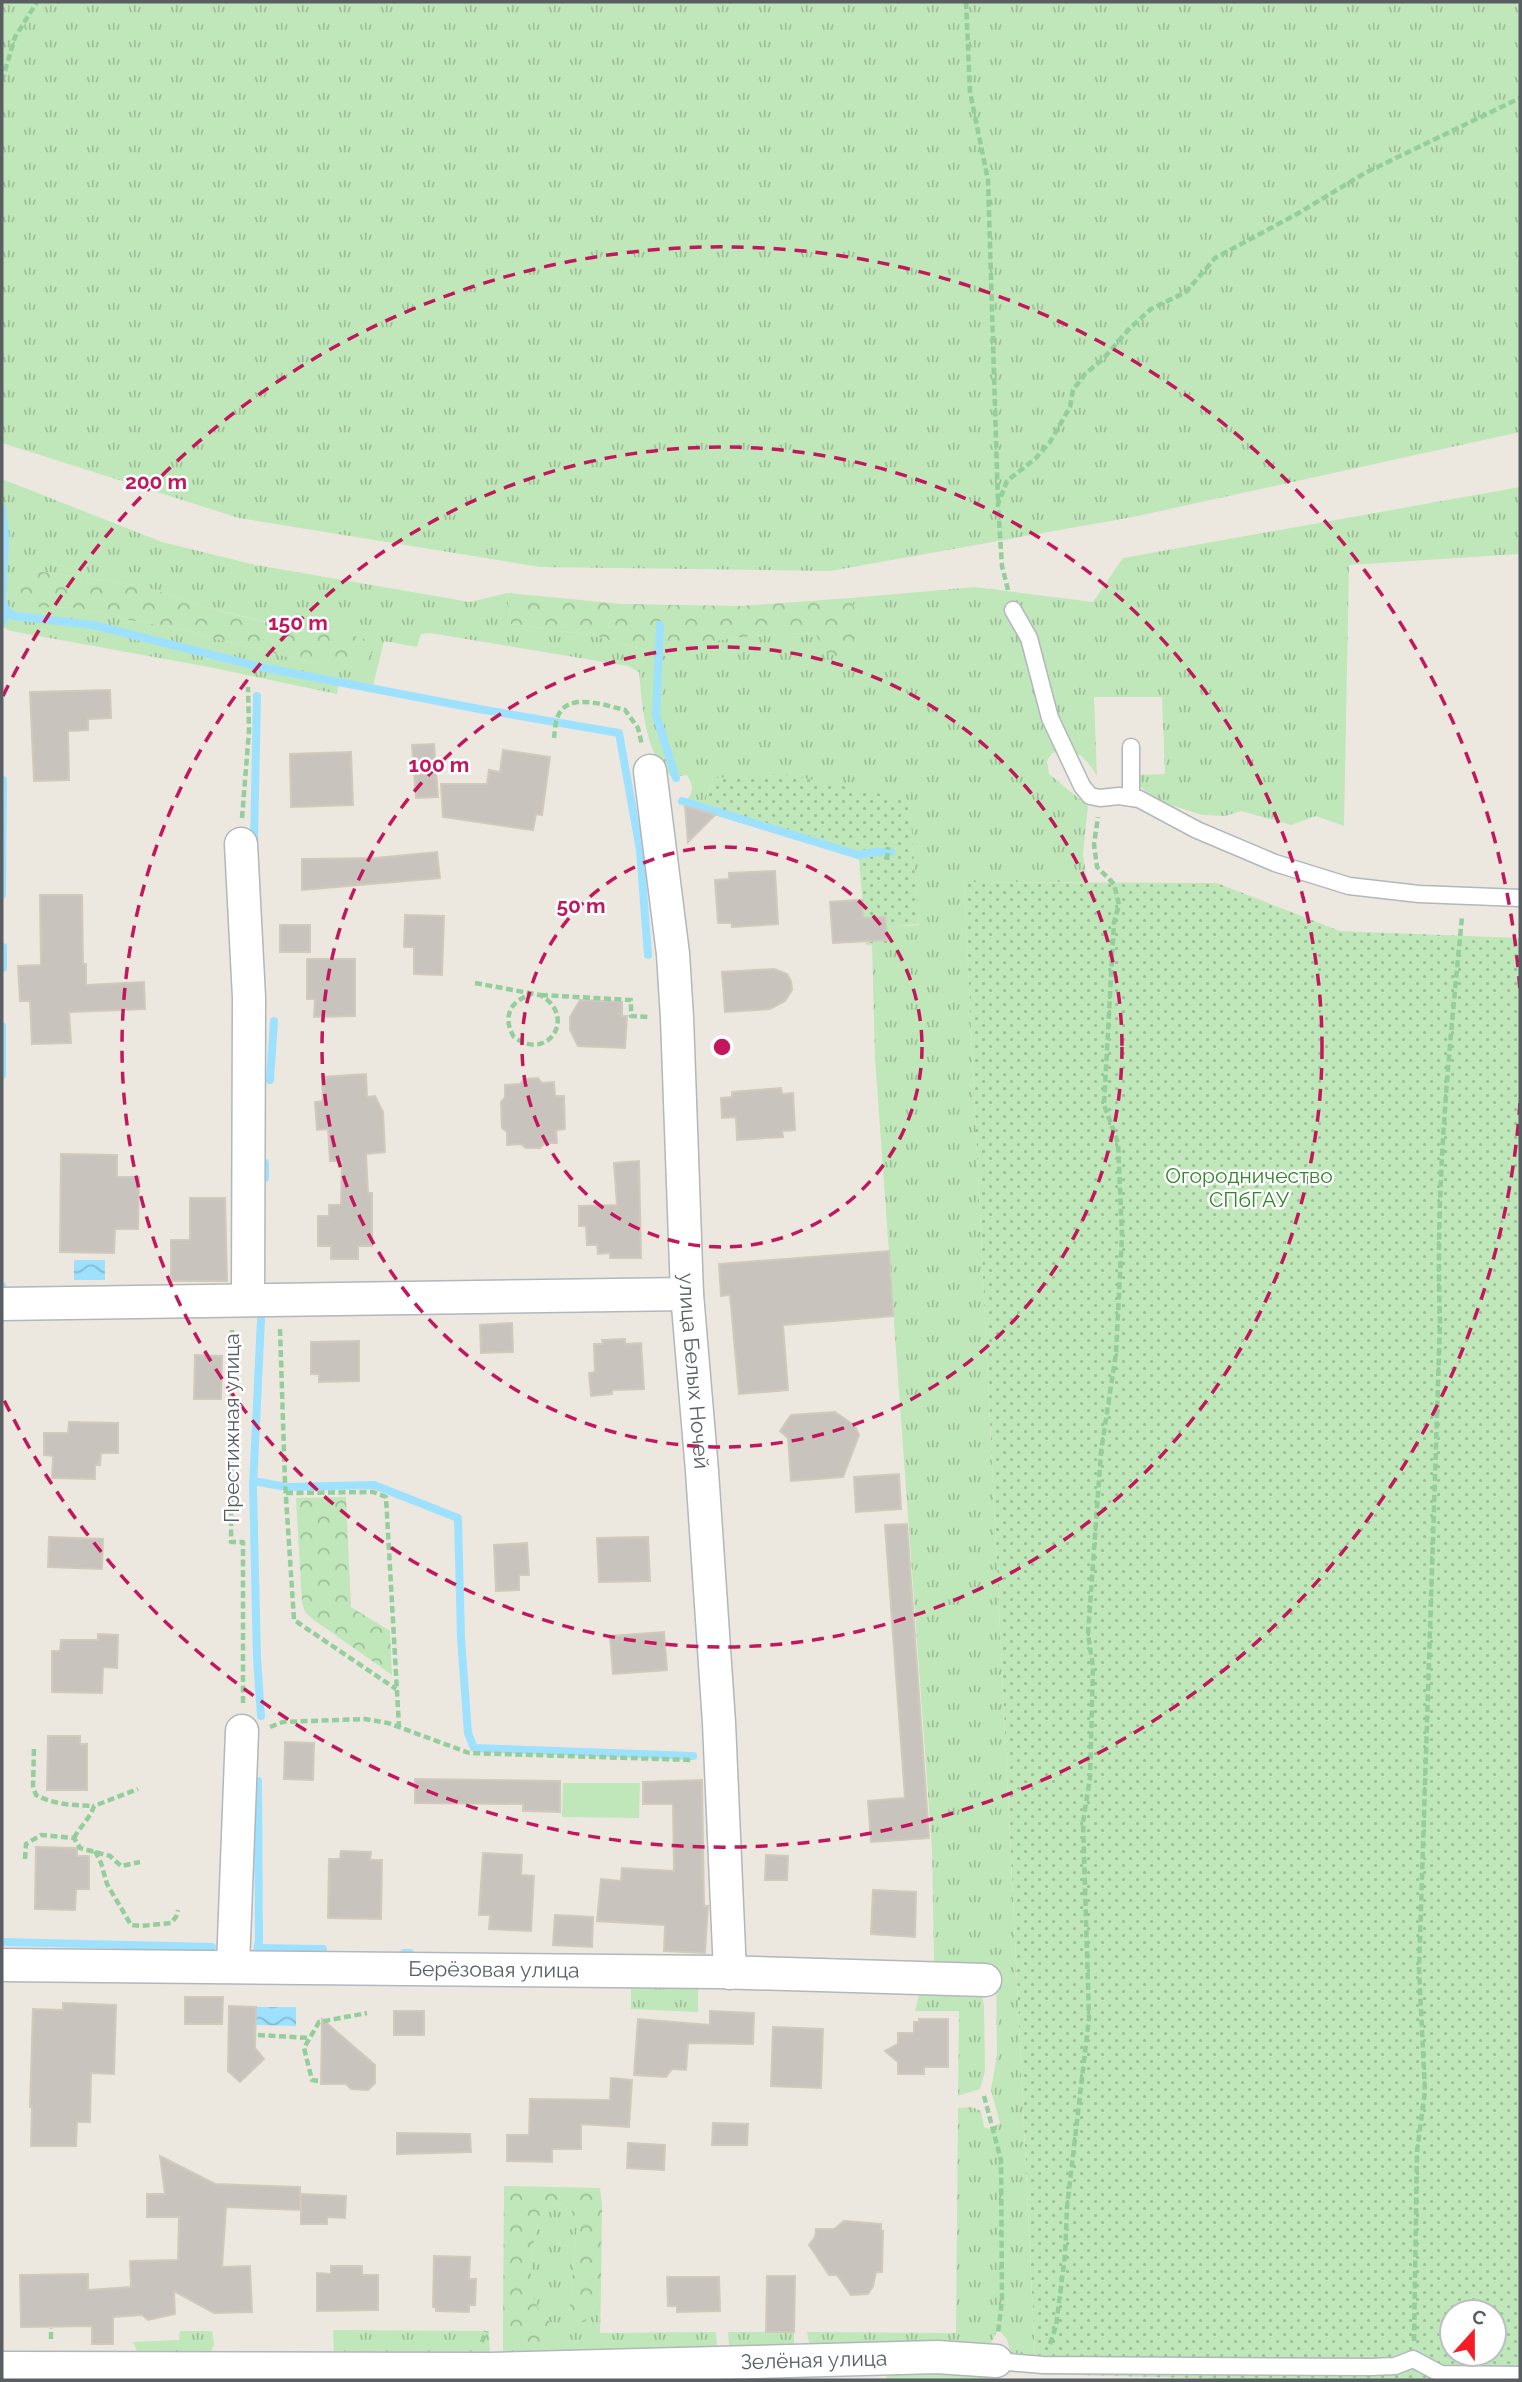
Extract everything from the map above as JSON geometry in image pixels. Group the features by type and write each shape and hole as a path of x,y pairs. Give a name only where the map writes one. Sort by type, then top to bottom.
{"street":[{"name":"улица Белых Ночей","path":"650,771 673,954 687,1294 702,1471 730,1973"},
{"path":"242,844 248,998 247,1300"},
{"path":"2,1304 687,1294"},
{"path":"233,1966 254,1729"},
{"name":"Берёзовая улица","path":"2,1965 730,1973 985,1980"},
{"name":"Зелёная улица","path":"2,2368 489,2369 937,2357 996,2361"}],"lane":[{"path":"1013,610 1029,638 1050,718 1082,786 1090,796 1131,797 1197,830 1275,863 1349,886 1419,894 1520,898"},
{"path":"1130,747 1131,797"},
{"path":"996,2361 1043,2365 1371,2367 1395,2365 1413,2359 1441,2374 1520,2375"}],"path":[{"path":"2,81 15,37 37,2"},
{"path":"967,2 970,92 988,180 1002,566 1013,610"},
{"path":"998,505 1007,481 1035,460 1050,442 1070,407 1073,390 1085,374 1151,309 1186,292 1215,258 1366,173 1520,98"},
{"path":"242,844 249,731 247,687"},
{"path":"554,738 558,714 568,705 583,701 625,710 638,728 650,771"},
{"path":"1043,2365 1056,2326 1064,2267 1067,2207 1089,2018 1083,1822 1090,1778 1093,1667 1088,1634 1101,1452 1116,1353 1122,1235 1118,1143 1104,1105 1114,922 1119,905 1114,884 1097,867 1094,844 1100,798"},
{"path":"887,860 888,846"},
{"path":"1413,2359 1418,2152 1425,2091 1419,1969 1440,1323 1438,1254 1448,1059 1464,896"},
{"path":"475,982 531,995"},
{"path":"540,995 555,1007 558,1025 548,1041 530,1045 514,1037 507,1020 514,1002 522,997 540,995 631,1000 631,1016 652,1017"},
{"name":"Престижная улица","path":"247,1300 232,1316 232,1542 243,1542 254,1729"},
{"path":"279,1300 294,1620 396,1689"},
{"path":"286,1493 373,1492 386,1497 399,1727"},
{"path":"254,1729 283,1722 365,1719 399,1727 469,1754 720,1760"},
{"path":"34,1749 33,1786 36,1795 45,1800 60,1804 94,1806 138,1789"},
{"path":"74,1838 78,1829 89,1818 94,1806"},
{"path":"26,1858 26,1844 41,1835 74,1838"},
{"path":"74,1838 80,1848 110,1856 121,1866 139,1862"},
{"path":"94,1850 107,1884 131,1925 171,1923 178,1910"},
{"path":"318,2081 312,2080 304,2048 319,2022 367,2013"},
{"path":"258,2035 310,2038"},
{"path":"984,2096 1001,2160 1002,2300 996,2361"},
{"path":"51,2328 51,2345"}],"green space":[{"path":"2,2 1520,2 1520,432 1133,517 830,571 540,567 239,518 2,443"},
{"path":"2,479 162,542 256,565 470,602 507,593 511,624 591,635 670,657 685,649 721,640 760,635 816,633 826,653 857,616 851,598 975,587 1093,602 1123,558 1520,487 1520,554 1349,565 1344,826 1316,816 1291,825 1241,811 1225,816 1202,815 1168,804 1138,785 1135,775 1165,774 1162,697 1094,697 1097,776 1083,758 1074,753 1052,753 1047,761 1049,774 1088,806 1083,854 1087,882 964,882 1035,2357 1011,2355 1007,2339 998,2329 988,2349 814,2351 807,2332 956,2333 958,2108 972,2107 981,2111 984,2127 989,2129 1000,2123 991,2090 997,2055 996,1973 909,1969 909,1961 934,1961 932,1849 875,1058 872,944 888,944 886,927 919,925 909,801 713,778 702,811 683,805 691,794 691,783 687,775 672,777 656,757 646,729 639,672 628,666 430,633 421,634 417,647 384,641 372,690 339,682 337,694 209,667 11,631 2,627","holes":["37,571 144,586 200,606 313,633 336,630 316,664 166,626 78,608 40,607"]},
{"path":"37,571 144,586 200,606 313,633 336,630 367,640 373,652 364,663 349,666 316,664 166,626 78,608 40,607 26,603 20,590 24,576"},
{"path":"507,593 622,604 740,606 851,598 857,616 853,644 836,656 826,653 815,633 721,640 686,649 671,657 591,635 511,624"},
{"path":"785,774 909,800 919,924 886,927 889,944 866,945 859,859 702,811 713,778"},
{"name":"Огородничество СПбГАУ","path":"964,882 1217,883 1340,931 1520,938 1520,2380 1277,2380 1036,2374"},
{"path":"346,1497 351,1607 390,1631 392,1675 314,1620 305,1612 302,1603 296,1498"},
{"path":"563,1783 640,1783 639,1818 562,1817"},
{"path":"631,1986 698,1988 698,2012 631,2009"},
{"path":"977,1993 982,1997 984,2005 985,2071 980,2089 958,2096 959,2011 915,2011 919,1995"},
{"path":"504,2186 600,2188 601,2292 585,2322 574,2321 569,2312 577,2227 571,2209 559,2203 545,2206 541,2216 534,2242 531,2271 538,2308 557,2328 558,2342 550,2347 518,2343 503,2331"},
{"path":"559,2203 571,2209 577,2227 569,2312 592,2312 601,2292 600,2333 716,2332 717,2345 713,2353 503,2360 503,2331 518,2343 557,2328 538,2308 531,2285 531,2271 534,2243 544,2206"},
{"path":"333,2330 489,2331 490,2355 334,2354"},
{"path":"180,2331 212,2331 214,2344 209,2356 139,2356 133,2342 179,2340"},
{"path":"728,2332 794,2332 794,2347 736,2353 729,2345"},
{"path":"888,2370 983,2373 989,2380 886,2380"}],"water":[{"path":"74,1260 105,1260 105,1280 74,1280"},
{"path":"256,2007 296,2007 296,2026 255,2025"}],"building":[{"path":"110,690 111,718 88,719 88,730 68,731 69,780 34,781 30,692"},
{"path":"434,744 438,797 416,798 412,745"},
{"path":"503,750 550,757 542,815 536,814 533,830 443,817 441,784 487,784 489,770 500,772"},
{"path":"351,752 353,805 291,807 290,754"},
{"path":"685,806 715,815 688,842"},
{"path":"437,852 440,878 302,890 302,859 375,858"},
{"path":"775,871 778,924 732,927 732,923 718,923 715,880 729,879 729,873"},
{"path":"40,895 82,895 86,985 144,982 145,1009 69,1012 71,1043 32,1044 30,1001 20,1001 18,966 41,965"},
{"path":"862,900 863,918 885,917 887,940 833,943 830,902"},
{"path":"405,915 444,916 442,975 414,974 414,947 404,947"},
{"path":"280,925 310,925 310,952 280,952"},
{"path":"307,959 355,959 355,1016 314,1017 315,999 307,999"},
{"path":"774,969 787,974 791,981 792,990 785,1001 770,1009 725,1012 722,972"},
{"path":"580,1000 622,1002 622,1016 627,1016 625,1048 578,1046 570,1030 570,1017"},
{"path":"366,1074 367,1097 375,1096 383,1112 385,1152 366,1154 368,1193 372,1193 372,1246 358,1246 358,1259 331,1259 331,1246 318,1246 318,1216 329,1216 329,1205 341,1205 342,1161 330,1161 328,1129 317,1130 315,1102 323,1101 322,1077"},
{"path":"538,1078 542,1083 554,1082 555,1096 564,1096 565,1129 556,1130 557,1143 545,1143 540,1148 526,1148 521,1144 507,1145 507,1132 502,1128 501,1102 505,1097 505,1085 520,1084 524,1079"},
{"path":"781,1088 782,1094 793,1093 795,1130 782,1131 783,1137 737,1140 736,1117 722,1118 721,1098 732,1097 732,1092"},
{"path":"61,1154 117,1155 117,1177 139,1177 138,1229 115,1229 114,1253 60,1252"},
{"path":"639,1161 641,1258 610,1258 610,1253 598,1254 597,1245 587,1245 586,1226 579,1226 579,1206 617,1205 614,1163"},
{"path":"190,1198 225,1198 227,1281 171,1281 171,1240 190,1240"},
{"path":"889,1251 893,1316 783,1325 788,1390 739,1394 730,1295 721,1296 719,1264"},
{"path":"512,1323 513,1352 481,1353 480,1325"},
{"path":"625,1339 625,1344 641,1343 644,1389 612,1390 612,1394 591,1396 589,1373 595,1372 594,1344 603,1344 602,1340"},
{"path":"359,1341 359,1381 319,1382 319,1374 311,1374 311,1342"},
{"path":"195,1355 222,1356 221,1399 194,1399"},
{"path":"835,1412 855,1426 859,1435 843,1477 791,1481 788,1438 780,1431 791,1415"},
{"path":"69,1422 118,1423 118,1453 101,1453 100,1465 95,1465 95,1479 52,1478 53,1456 44,1455 44,1433 68,1433"},
{"path":"899,1474 901,1509 856,1512 854,1477"},
{"path":"907,1524 929,1838 871,1842 868,1801 905,1798 885,1525"},
{"path":"49,1537 103,1539 102,1569 48,1567"},
{"path":"648,1537 650,1581 599,1582 597,1538"},
{"path":"527,1543 529,1575 519,1575 519,1590 496,1591 494,1545"},
{"path":"664,1632 667,1670 613,1674 610,1636"},
{"path":"98,1634 118,1635 117,1668 103,1667 102,1693 52,1692 52,1651 60,1651 61,1640 98,1640"},
{"path":"48,1736 80,1736 80,1744 87,1744 87,1790 47,1790"},
{"path":"285,1742 314,1743 313,1780 284,1779"},
{"path":"415,1779 560,1781 560,1812 523,1811 523,1804 415,1803"},
{"path":"702,1780 704,1906 708,1906 705,1953 664,1951 665,1925 597,1921 601,1879 621,1881 622,1868 674,1871 673,1804 643,1804 643,1782"},
{"path":"36,1847 77,1848 77,1856 89,1856 89,1889 76,1889 75,1910 35,1909"},
{"path":"341,1851 371,1852 370,1860 382,1860 381,1919 328,1918 329,1859 340,1859"},
{"path":"483,1853 522,1855 521,1875 534,1876 531,1931 489,1929 490,1915 479,1915"},
{"path":"766,1855 788,1856 787,1880 765,1880"},
{"path":"873,1890 916,1892 915,1937 871,1934"},
{"path":"555,1915 593,1917 592,1947 553,1945"},
{"path":"185,1997 223,1997 222,2024 185,2024"},
{"path":"63,2003 116,2005 114,2074 91,2073 90,2122 77,2122 76,2146 31,2146 33,2009 63,2010"},
{"path":"229,2006 256,2007 255,2048 264,2059 240,2082 228,2071"},
{"path":"394,2011 424,2011 424,2035 394,2035"},
{"path":"710,2011 754,2013 753,2044 688,2043 686,2070 672,2069 666,2077 634,2075 638,2019 710,2025"},
{"path":"322,2019 375,2065 375,2083 368,2090 351,2089 346,2084 321,2084"},
{"path":"919,2019 948,2019 948,2067 924,2067 924,2074 898,2074 898,2062 885,2051 898,2044 898,2033 914,2033 914,2022 919,2022"},
{"path":"773,2027 823,2029 821,2088 771,2086"},
{"path":"611,2078 632,2080 629,2127 581,2124 581,2149 552,2149 552,2162 507,2161 507,2135 529,2135 530,2099 610,2100"},
{"path":"713,2123 748,2124 747,2145 712,2145"},
{"path":"397,2133 470,2134 471,2152 397,2154"},
{"path":"628,2143 665,2145 664,2170 627,2168"},
{"path":"160,2156 215,2184 300,2187 300,2210 226,2207 222,2267 250,2266 252,2312 214,2313 174,2291 175,2314 148,2320 142,2315 113,2317 113,2344 92,2344 92,2326 21,2327 20,2275 88,2274 88,2290 131,2287 130,2261 178,2260 179,2217 147,2217 147,2194 165,2194"},
{"path":"301,2194 346,2196 345,2218 327,2217 327,2224 301,2224"},
{"path":"844,2221 881,2224 882,2272 876,2272 868,2294 851,2295 837,2275 829,2275 809,2245 815,2237 816,2229 834,2229"},
{"path":"434,2256 470,2257 469,2279 476,2279 475,2305 469,2305 469,2312 436,2311 436,2307 433,2307"},
{"path":"331,2266 362,2266 362,2275 378,2275 378,2310 317,2311 317,2273 331,2274"},
{"path":"767,2276 795,2276 794,2332 766,2332"},
{"path":"667,2277 719,2277 720,2311 677,2312 677,2306 668,2306"}],"waterway":[{"path":"2,508 5,535 2,600 7,612 3,622"},
{"path":"7,612 14,616 93,625 260,667 619,733 640,850 648,955"},
{"path":"660,625 656,715 676,778"},
{"path":"254,844 257,696"},
{"path":"2,895 3,780"},
{"path":"682,801 858,855 891,852"},
{"path":"3,947 3,968"},
{"path":"270,1080 274,1021"},
{"path":"2,1026 2,1075"},
{"path":"265,1163 265,1178"},
{"path":"261,1320 253,1486 261,1716"},
{"path":"253,1481 281,1486"},
{"path":"288,1487 374,1485 458,1518 461,1638 468,1733 474,1748 693,1756"},
{"path":"257,1952 258,1781"},
{"path":"2,1942 212,1947"},
{"path":"258,1948 323,1949"},
{"path":"404,1953 410,1953"}]}
